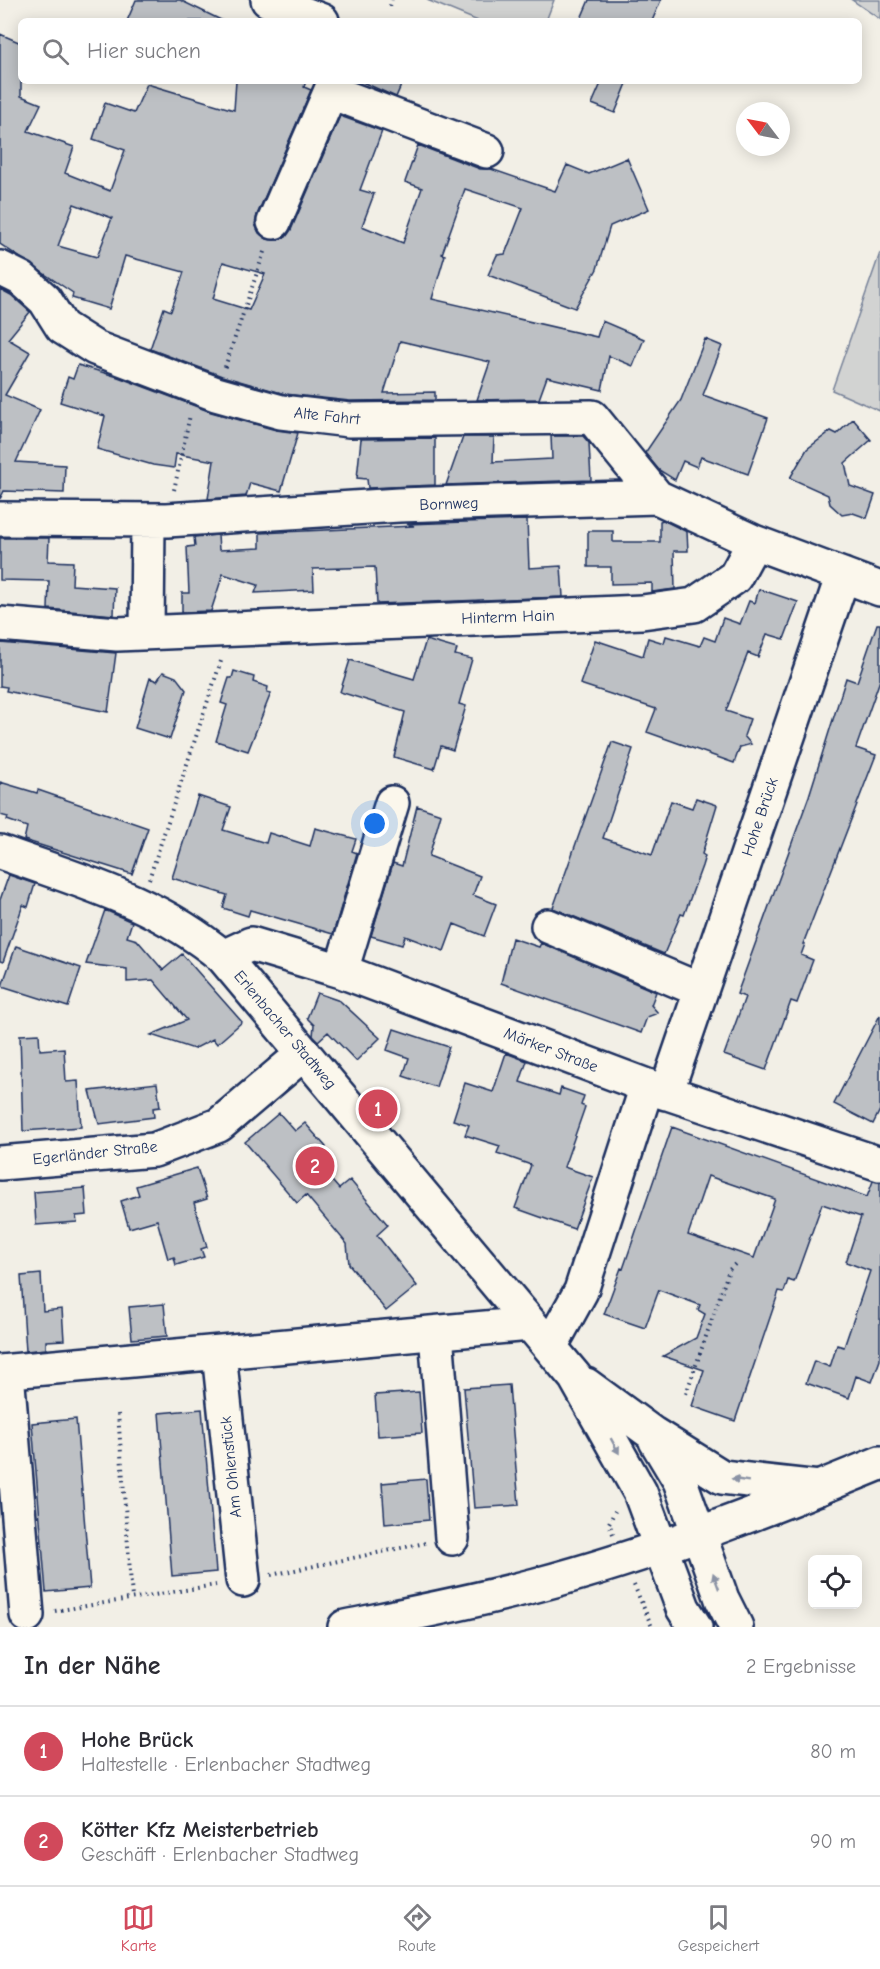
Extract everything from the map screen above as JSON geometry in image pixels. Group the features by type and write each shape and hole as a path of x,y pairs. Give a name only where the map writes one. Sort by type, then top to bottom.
{"street":[{"path":"268,0 314,18"},
{"path":"274,222 333,86 487,151"},
{"name":"Alte Fahrt","path":"0,268 22,279 45,300 62,327 96,348 206,390 281,412 349,420 592,417 657,497"},
{"name":"Bornweg","path":"0,519 157,520 399,505 657,497 754,542 880,589"},
{"path":"147,632 157,520"},
{"name":"Hinterm Hain","path":"0,624 117,634 642,612 693,605 735,577 754,542"},
{"name":"Hohe Brück","path":"540,1336 581,1291 656,1090 700,990 843,575"},
{"path":"341,971 392,803"},
{"name":"Erlenbacher Stadtweg","path":"0,852 141,903 195,933 223,957 575,1377 640,1491 683,1608 695,1627"},
{"path":"548,926 700,990"},
{"name":"Märker Straße","path":"223,957 251,944 341,971 656,1090 880,1164"},
{"name":"Egerländer Straße","path":"0,1163 154,1150 219,1125 304,1053"},
{"path":"436,1334 452,1538"},
{"path":"27,1615 3,1372 436,1334 540,1336"},
{"name":"Am Ohlenstück","path":"219,1353 243,1580"},
{"name":"Erlenbacher Stadtweg","path":"575,1377 652,1434 722,1477 819,1488"},
{"name":"Erlenbacher Stadtweg","path":"652,1434 680,1481 722,1599 736,1627"},
{"path":"345,1627 537,1585 623,1559 698,1534 880,1463"}],"path":[{"path":"390,6 392,0"},
{"path":"157,520 206,390 274,222"},
{"path":"141,903 231,628"},
{"path":"686,1394 729,1270 736,1263"},
{"path":"118,1414 132,1598"},
{"path":"615,1505 609,1523 652,1627"}],"shaded area":[{"path":"427,0 554,0 547,18 471,18"},
{"path":"852,0 880,0 880,19"},
{"path":"880,253 880,411 832,390"}],"building":[{"path":"136,0 180,0 217,18 128,18"},
{"path":"589,0 661,0 653,18 581,18"},
{"path":"0,34 18,42 18,84 21,84 21,96 41,104 28,131 74,147 65,173 110,191 125,150 93,139 105,103 134,113 147,84 234,110 236,84 305,84 304,87 311,90 257,215 255,224 259,233 267,239 277,240 286,237 291,230 340,116 382,131 360,190 374,194 362,226 403,243 422,188 405,182 418,145 480,169 491,169 555,191 567,165 589,174 627,158 649,209 610,226 597,269 575,308 488,275 497,255 505,254 523,208 465,189 442,254 445,255 432,299 597,337 602,321 644,339 633,366 609,356 602,390 547,377 539,399 477,400 490,362 400,341 384,393 435,392 435,400 350,401 285,394 222,376 150,349 164,308 171,311 184,272 125,256 109,309 72,298 73,293 0,244","holes":["74,204 112,218 97,257 58,246","223,262 265,274 249,310 213,299"]},
{"path":"367,84 402,84 396,97"},
{"path":"601,84 627,84 615,113 592,104"},
{"path":"0,289 11,295 30,312 8,339 30,352 5,395 40,410 16,462 65,465 64,493 4,491 0,499"},
{"path":"705,339 722,346 703,395 768,418 748,474 701,457 697,467 683,461 675,480 659,470 645,453 681,400"},
{"path":"78,365 118,377 211,412 276,430 298,433 281,491 250,483 246,496 208,499 214,461 176,454 174,468 153,465 97,449 105,416 60,402 68,377 73,379"},
{"path":"853,419 871,440 845,463 850,486 875,495 867,518 853,513 842,515 830,504 828,495 790,478 807,449 831,431 837,434"},
{"path":"551,436 583,436 589,443 591,480 446,485 463,437 494,437 493,462 552,459"},
{"path":"435,438 435,485 368,488 367,479 357,478 361,439"},
{"path":"527,520 529,568 561,566 563,597 377,604 375,567 313,569 314,590 255,593 258,585 223,574 211,611 182,612 182,593 189,593 187,547 195,546 194,537 218,535 219,550 260,548 260,533 414,526 407,524"},
{"path":"663,520 687,532 688,551 674,551 675,589 652,592 652,583 611,584 611,567 588,567 588,531 613,531 613,542 660,542 660,521"},
{"path":"0,538 49,538 48,561 73,562 72,585 115,588 114,615 48,609 49,581 0,580"},
{"path":"759,589 798,602 784,639 767,634 758,657 748,653 726,711 750,719 744,736 751,744 740,747 734,763 647,732 656,709 580,684 595,640 643,656 648,638 664,643 666,636 700,646 704,637 715,641 723,618 740,624 749,601 755,603"},
{"path":"877,624 880,624 880,680 856,748 876,755 803,944 805,944 801,955 813,960 797,1003 791,1001 766,1070 724,1055 745,997 737,994 809,796 846,678 857,682"},
{"path":"426,640 457,649 455,655 472,659 459,704 466,706 453,750 441,746 434,769 394,757 405,712 340,692 350,660 414,679"},
{"path":"0,643 116,653 108,712 6,691 7,687 0,686"},
{"path":"234,671 254,677 253,682 268,687 267,692 271,693 248,751 216,741 227,705 221,703 229,678 232,678"},
{"path":"163,672 176,677 186,690 170,739 135,728 150,678 157,681"},
{"path":"612,742 633,749 603,838 652,855 671,801 692,808 696,798 717,805 702,854 705,856 702,866 684,915 681,914 664,954 553,908"},
{"path":"0,782 37,793 38,790 148,828 132,874 24,840 27,827 0,815"},
{"path":"198,796 231,807 223,830 266,843 269,833 310,846 315,828 356,839 352,851 357,853 333,934 250,910 248,916 223,908 227,895 172,878"},
{"path":"417,806 441,814 429,856 480,876 473,895 496,904 484,936 454,924 444,951 405,936 402,945 371,936 393,863 402,866"},
{"path":"9,875 35,884 28,907 23,905 3,962 0,961 0,900"},
{"path":"105,910 132,922 127,937 137,940 163,970 182,954 242,1022 217,1044 213,1039 194,1049 151,1035 187,1020 153,980 127,982 127,969 86,964"},
{"path":"512,938 539,947 541,943 656,992 651,1005 658,1013 647,1017 641,1033 501,983"},
{"path":"16,946 81,968 68,1007 2,986"},
{"path":"317,993 340,1001 380,1038 356,1061 328,1032 318,1041 313,1036 314,1025 307,1018"},
{"path":"880,1015 880,1110 873,1124 834,1104"},
{"path":"394,1029 449,1047 436,1087 403,1076 409,1058 387,1050"},
{"path":"39,1034 40,1050 64,1048 66,1082 78,1081 81,1127 23,1131 20,1035"},
{"path":"506,1053 527,1061 520,1082 559,1095 561,1088 584,1096 581,1105 585,1107 564,1167 593,1177 574,1229 515,1208 531,1165 497,1153 500,1146 465,1135 469,1125 453,1120 465,1083 493,1092"},
{"path":"157,1083 160,1107 153,1108 154,1117 99,1124 90,1091"},
{"path":"279,1113 295,1131 305,1123 326,1147 313,1159 339,1189 350,1180 388,1225 377,1235 417,1286 386,1311 349,1264 347,1244 306,1195 297,1203 245,1142"},
{"path":"672,1127 867,1197 873,1181 880,1182 880,1360 872,1382 856,1376 849,1398 806,1383 814,1361 830,1367 837,1345 844,1347 870,1271 846,1262 861,1217 822,1204 794,1282 788,1280 784,1292 779,1291 735,1421 692,1406 704,1370 663,1356 696,1338 705,1314 698,1310 700,1305 659,1290 645,1328 604,1314 621,1268 623,1269","holes":["708,1176 775,1199 754,1258 688,1235"]},
{"path":"197,1168 207,1199 194,1203 207,1247 201,1249 204,1257 176,1265 174,1257 168,1259 157,1220 129,1228 121,1201 139,1195 136,1186"},
{"path":"85,1188 87,1215 76,1216 77,1222 36,1225 34,1192"},
{"path":"41,1274 43,1311 62,1309 64,1340 46,1341 46,1349 26,1351 21,1276"},
{"path":"164,1304 167,1336 132,1339 129,1307"},
{"path":"509,1385 519,1505 474,1508 464,1388"},
{"path":"419,1392 422,1433 378,1436 375,1395"},
{"path":"202,1409 216,1572 172,1576 159,1413"},
{"path":"76,1419 90,1588 46,1592 32,1423"},
{"path":"426,1479 429,1520 385,1524 382,1483"}],"place":[{"name":"Hohe Brück","path":"378,1109"},
{"name":"Kötter Kfz Meisterbetrieb","path":"315,1166"}]}
